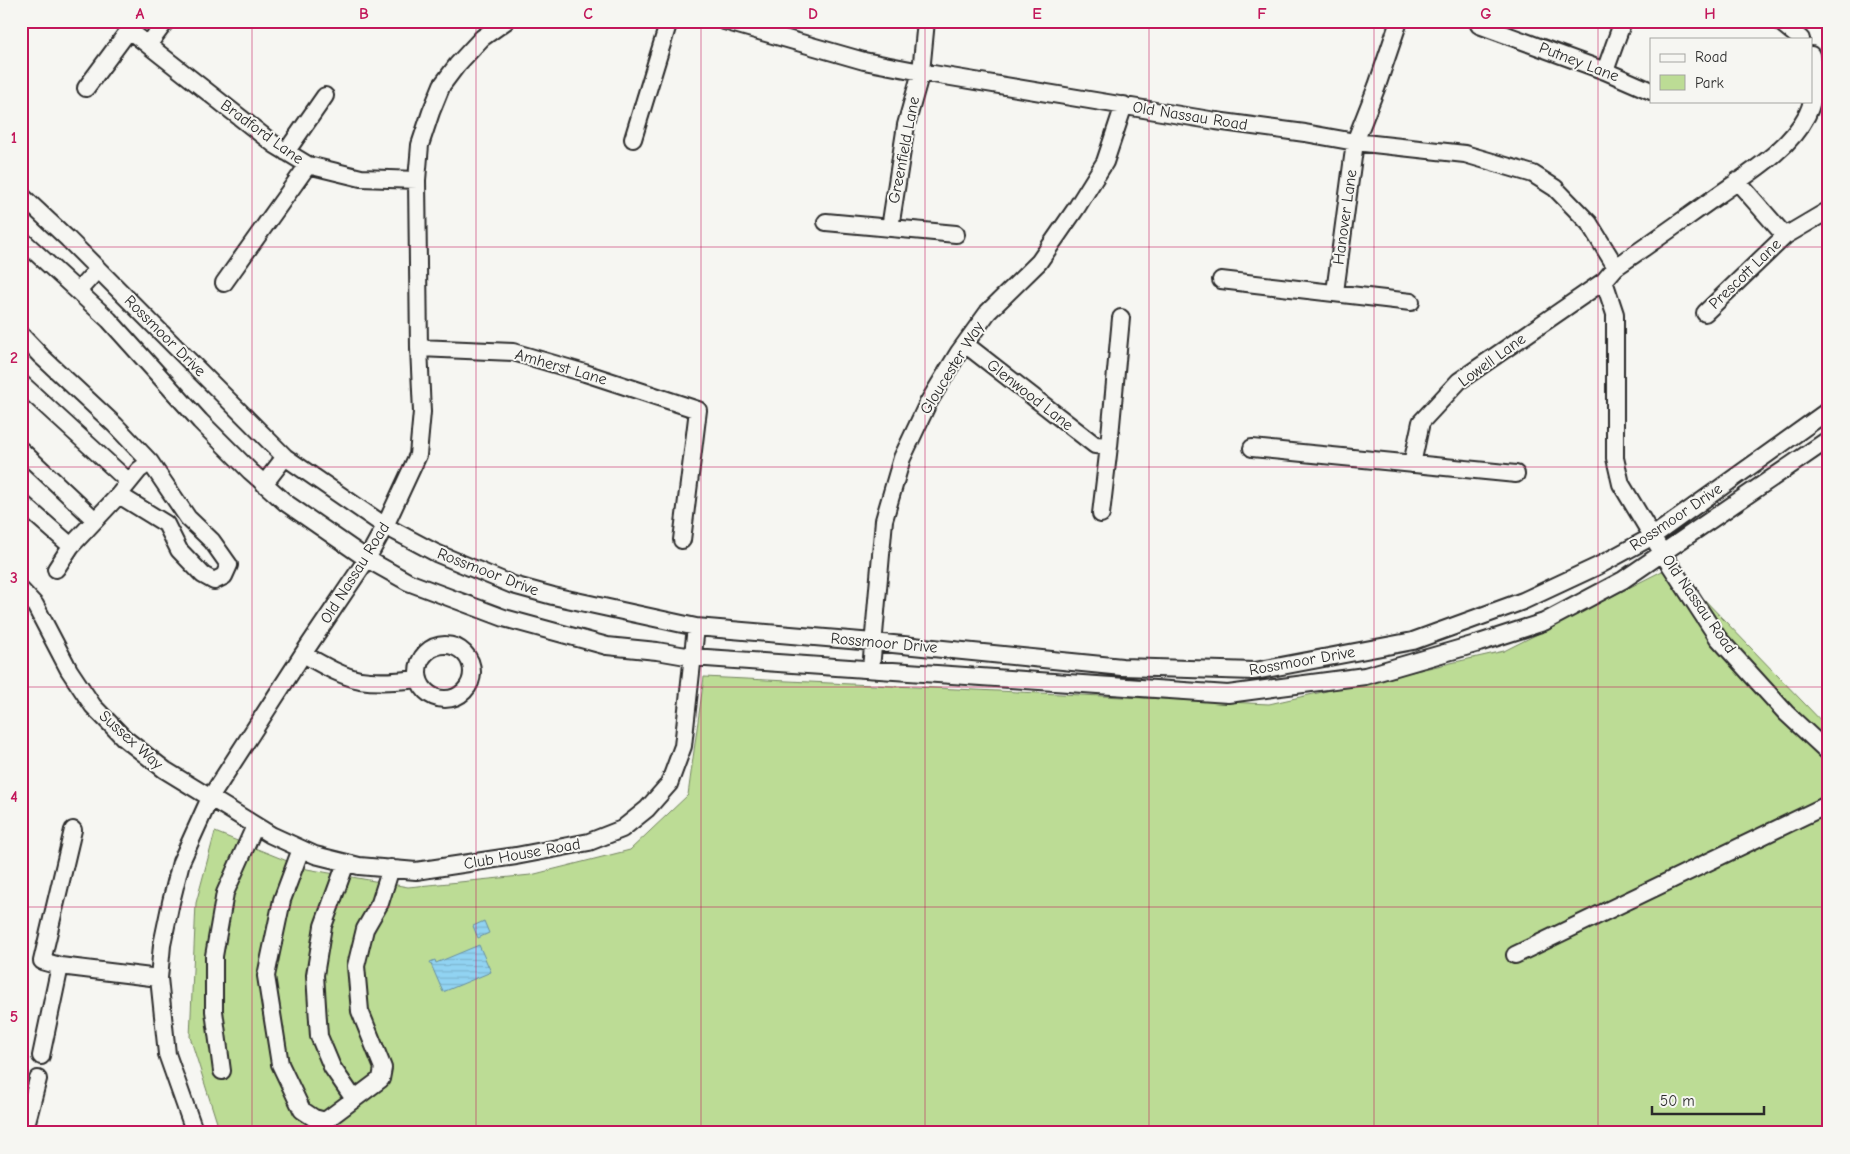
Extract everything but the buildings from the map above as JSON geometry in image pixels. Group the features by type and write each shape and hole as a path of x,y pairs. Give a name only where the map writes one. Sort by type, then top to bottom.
{"street":[{"path":"148,45 166,21"},
{"name":"Old Nassau Road","path":"195,1133 167,1054 159,978 170,902 181,862 210,798 367,559 385,526 418,455 422,412 419,348 417,180 420,145 442,85 457,65 482,38 506,21"},
{"path":"633,139 669,21"},
{"name":"Old Nassau Road","path":"724,21 864,61 921,72 1355,142 1465,154 1532,174 1555,188 1589,223 1616,268"},
{"name":"Greenfield Lane","path":"890,228 906,125 921,72 926,21"},
{"name":"Hanover Lane","path":"1335,292 1355,142 1377,86 1399,21"},
{"path":"1605,71 1623,21"},
{"path":"1779,21 1801,38"},
{"name":"Putney Lane","path":"1479,25 1605,71 1650,91"},
{"name":"Bradford Lane","path":"86,88 129,30 275,145 308,166 361,178 417,180"},
{"path":"1616,268 1738,181 1794,136 1821,91 1812,58"},
{"path":"286,152 325,96"},
{"name":"Gloucester Way","path":"871,669 884,520 902,458 928,403 965,344 988,312 1039,262 1105,162 1124,105"},
{"path":"224,283 308,166"},
{"name":"Prescott Lane","path":"1738,181 1785,236"},
{"name":"Rossmoor Drive","path":"23,196 285,457 385,526 436,553 513,585 562,599 696,627 873,642 1122,667 1256,672 1413,641 1523,601 1598,566 1653,536 1829,410"},
{"name":"Prescott Lane","path":"1705,313 1785,236 1829,210"},
{"name":"Greenfield Lane","path":"826,222 956,234"},
{"name":"Rossmoor Drive","path":"21,239 109,320 200,421 264,484 286,503 367,559 408,582 504,618 608,646 692,657 1228,694 1364,676 1544,622 1623,580 1664,554 1829,439"},
{"name":"Lowell Lane","path":"1412,464 1421,422 1459,382 1604,281 1616,268"},
{"path":"78,291 102,273"},
{"path":"1221,280 1411,302"},
{"name":"Old Nassau Road","path":"1604,281 1615,314 1615,458 1621,484 1718,638 1786,713 1829,753"},
{"path":"1101,514 1102,446 1121,318"},
{"path":"21,383 124,489 166,524 179,550 202,575 214,581 224,576 229,565 212,541 185,514 150,462 115,424 23,343"},
{"name":"Glenwood Lane","path":"965,344 1102,446"},
{"name":"Amherst Lane","path":"419,348 513,352 698,410 682,540"},
{"path":"1252,448 1516,474"},
{"path":"21,450 95,520"},
{"path":"264,484 285,457"},
{"path":"56,569 71,546 139,470 150,462"},
{"path":"21,502 71,546"},
{"path":"166,524 185,514"},
{"name":"Sussex Way","path":"21,590 35,605 69,670 93,706 124,738 165,770 210,798"},
{"name":"Club House Road","path":"210,798 271,835 301,849 315,855 359,866 416,871 516,856 589,842 622,829 647,809 669,784 683,746 696,627"},
{"path":"303,654 331,669 359,680 388,682 418,679"},
{"path":"1515,954 1829,804"},
{"path":"222,1071 214,1011 214,956 225,893 255,826"},
{"path":"73,830 42,962 60,966 159,978"},
{"path":"301,849 282,900 266,976 280,1064 302,1110 314,1118 325,1121 381,1079 383,1068 360,1011 356,966 365,929 380,904 391,868"},
{"path":"346,863 323,926 315,975 319,1036 332,1067 354,1099"},
{"path":"41,1056 60,966"},
{"path":"24,1133 38,1079"}],"green space":[{"path":"1672,566 1829,729 1829,1133 221,1133 219,1129 190,1037 196,903 215,832 307,869 408,887 531,875 630,850 688,795 704,677 1269,704 1504,651"}],"water":[{"path":"484,921 489,933 478,938 473,926"},
{"path":"479,945 491,972 443,992 430,962 435,960 436,963"}]}
